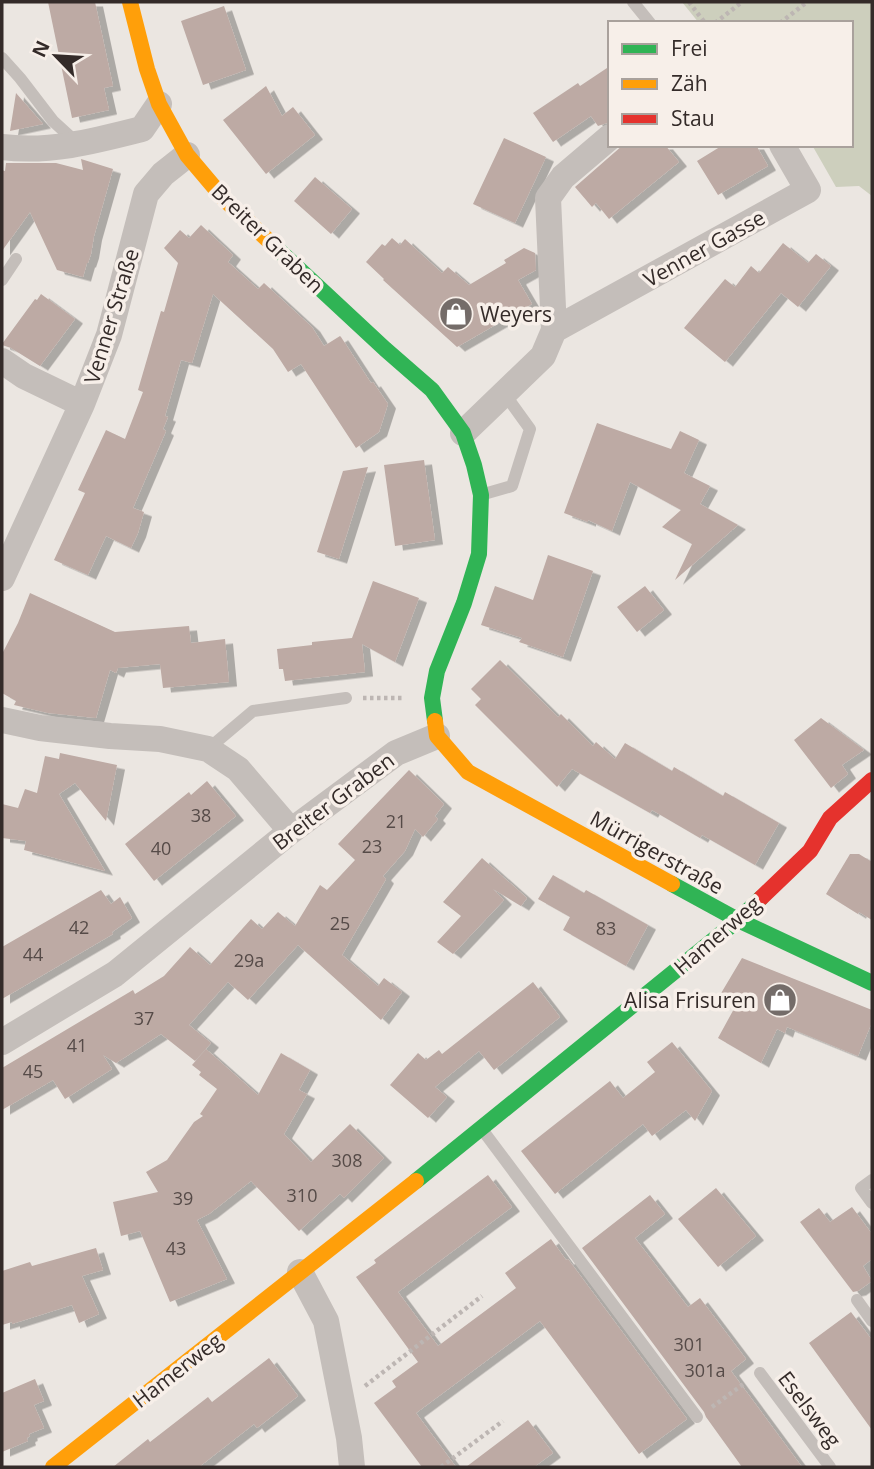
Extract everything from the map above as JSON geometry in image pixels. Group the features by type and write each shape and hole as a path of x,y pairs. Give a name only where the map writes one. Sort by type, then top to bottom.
{"street":[{"path":"130,2 159,104 187,155"},
{"path":"2,147 23,150 79,145 142,129 159,104"},
{"path":"463,433 543,356 554,330 548,198 563,177 608,139"},
{"name":"Venner Gasse","path":"554,330 808,190 783,147"},
{"name":"Venner Straße","path":"2,578 12,530 82,404 109,335 146,194 163,174 187,155"},
{"name":"Breiter Graben","path":"2,1042 115,974 291,831 396,753 437,736 432,698 437,671 464,603 479,554 481,495 474,465 463,433 432,390 225,201 187,155"},
{"path":"2,361 24,376 82,404"},
{"path":"2,720 40,728 160,739 208,749 238,769 291,831"},
{"name":"Mürrigerstraße","path":"437,736 468,772 738,920 872,983"},
{"name":"Hamerweg","path":"53,1467 482,1129 738,920 810,850 830,818 872,780"},
{"path":"300,1272 326,1321 349,1438 352,1467"}],"lane":[{"path":"633,2 648,21"},
{"path":"2,58 53,121 79,145"},
{"path":"2,280 16,258"},
{"path":"481,495 512,486 530,429 504,393"},
{"path":"208,749 253,711 346,698"},
{"path":"482,1129 697,1417"},
{"path":"872,1180 861,1188 872,1203"},
{"path":"857,1300 872,1321"},
{"name":"Eselsweg","path":"760,1373 830,1467"}],"path":[{"path":"689,2 703,21"},
{"path":"718,21 742,2"},
{"path":"783,21 807,2"},
{"path":"346,698 432,698"},
{"path":"342,1404 482,1296"},
{"path":"697,1417 760,1373"},
{"path":"441,1467 503,1421"}],"green space":[{"path":"682,2 872,2 872,196 859,186 836,187 813,147 853,147 853,21 697,21"}],"building":[{"path":"48,2 95,2 113,86 104,88 109,110 72,118"},
{"path":"224,6 246,70 203,85 181,21"},
{"path":"608,67 608,123 598,126 591,116 553,142 533,113 578,83 580,86"},
{"path":"266,86 282,116 293,107 315,135 266,174 223,120"},
{"path":"16,93 43,124 10,131"},
{"path":"504,138 546,157 515,223 473,204"},
{"path":"621,147 667,147 679,162 609,219 596,203 592,207 575,187"},
{"path":"720,147 757,147 768,166 718,195 697,161"},
{"path":"81,159 113,169 83,277 57,270 30,212 2,251 2,170 5,171 6,163 56,163 83,170"},
{"path":"315,177 352,209 331,234 294,201"},
{"path":"201,225 233,255 228,262 258,289 264,283 312,327 324,346 341,337 388,404 379,432 356,448 301,364 288,372 273,349 213,294 192,363 181,360 165,416 168,417 163,429 166,431 133,508 144,512 138,533 131,548 106,536 88,575 54,560 85,493 78,490 106,430 125,439 143,392 138,390 178,263 164,248 180,230 189,238"},
{"path":"392,238 400,245 405,239 442,273 448,267 469,285 506,263 504,260 524,248 535,253 536,270 518,280 532,304 457,347 366,262 382,244 385,246"},
{"path":"783,243 808,263 816,254 831,266 798,307 781,293 725,362 684,328 725,279 735,287 751,266 759,273"},
{"path":"41,294 75,319 40,366 2,344"},
{"path":"597,423 671,449 680,431 699,440 684,473 710,486 700,504 738,525 675,580 692,544 662,527 681,510 630,482 612,531 564,513"},
{"path":"424,460 435,540 395,546 384,465"},
{"path":"368,467 339,559 317,552 343,471"},
{"path":"548,555 593,571 563,657 519,642 522,638 481,625 495,586 533,600"},
{"path":"373,581 419,598 395,662 362,644 365,672 285,681 283,669 279,669 277,649 352,638"},
{"path":"645,586 664,610 637,632 617,607"},
{"path":"30,593 115,632 189,626 191,643 225,639 229,682 163,688 160,664 118,668 116,673 110,670 96,718 48,713 14,705 16,701 2,693 2,654"},
{"path":"500,660 558,717 561,714 593,746 596,742 615,759 625,743 672,771 674,767 723,796 725,792 779,823 755,865 652,810 650,813 572,769 557,787 475,705 481,699 471,689"},
{"path":"821,718 864,750 842,765 848,774 831,788 794,740"},
{"path":"60,753 117,765 106,821 75,783 59,794 105,871 24,850 26,841 2,838 2,804 18,808 25,789 37,793 45,756 59,759"},
{"path":"409,770 444,804 435,816 438,819 423,837 415,829 405,851 383,876 386,879 342,955 378,986 384,978 402,992 381,1020 298,945 248,1000 228,982 189,1025 211,1043 195,1061 161,1034 116,1063 103,1055 112,1069 65,1099 53,1080 2,1110 2,1068 133,990 135,994 164,976 190,947 210,965 251,919 262,929 278,912 295,926 320,885 327,890 355,860 338,844"},
{"path":"207,781 236,816 154,881 125,844 189,792 191,795"},
{"path":"850,854 859,854 872,862 872,920 826,894"},
{"path":"482,858 527,898 521,906 493,889 504,900 453,954 437,942 461,916 443,902"},
{"path":"553,875 648,925 626,966 563,930 570,917 538,899"},
{"path":"101,890 111,904 120,897 132,918 112,932 113,934 2,999 2,947"},
{"path":"742,958 872,1010 872,1022 858,1056 787,1027 785,1033 777,1029 761,1063 718,1038 735,1007 717,1000"},
{"path":"533,982 560,1017 494,1070 479,1051 435,1087 447,1097 428,1118 390,1085 418,1053 426,1060 439,1050 442,1054"},
{"path":"672,1042 712,1091 695,1121 686,1110 652,1136 643,1124 555,1194 521,1151 610,1081 623,1098 655,1072 647,1062"},
{"path":"206,1049 258,1095 281,1053 310,1070 299,1090 307,1094 284,1134 311,1162 350,1124 384,1158 344,1198 340,1194 299,1231 251,1181 209,1214 197,1220 227,1279 170,1302 140,1231 121,1236 113,1202 158,1192 146,1172 167,1160 194,1122 203,1116 200,1114 217,1089 199,1075 201,1072 192,1065"},
{"path":"488,1175 512,1207 398,1292 438,1346 516,1288 505,1273 551,1239 687,1419 639,1454 540,1321 416,1413 456,1467 422,1467 374,1403 396,1387 392,1381 418,1362 356,1277 376,1263 374,1260"},
{"path":"716,1188 756,1236 718,1267 678,1219"},
{"path":"650,1195 665,1214 635,1238 688,1307 700,1298 746,1359 731,1371 802,1467 742,1467 582,1248"},
{"path":"852,1207 872,1234 872,1259 863,1266 872,1281 853,1292 800,1222 819,1208 830,1222"},
{"path":"96,1248 103,1270 82,1276 99,1314 79,1323 72,1305 2,1325 2,1271 30,1262 32,1266"},
{"path":"851,1312 872,1340 872,1430 809,1343"},
{"path":"269,1358 298,1396 257,1428 254,1424 199,1467 113,1467 208,1397 212,1402"},
{"path":"35,1379 44,1401 34,1405 44,1428 29,1434 28,1441 2,1452 2,1393"},
{"path":"528,1420 553,1453 534,1467 466,1467"}],"traffic: fast":[{"path":"271,243 432,390 463,433 474,465 481,495 479,554 464,603 437,671 432,698 435,721"},
{"path":"672,884 738,920 872,983"},
{"path":"416,1181 738,920 761,898"}],"traffic: slow":[{"path":"130,2 159,104 187,155 225,200 271,243"},
{"path":"435,721 437,736 468,772 672,884"},
{"path":"53,1467 416,1181"}],"traffic: jam":[{"path":"761,898 810,851 830,818 872,780"}],"place":[{"name":"Weyers","path":"456,314"},
{"name":"Alisa Frisuren","path":"780,1000"}]}
